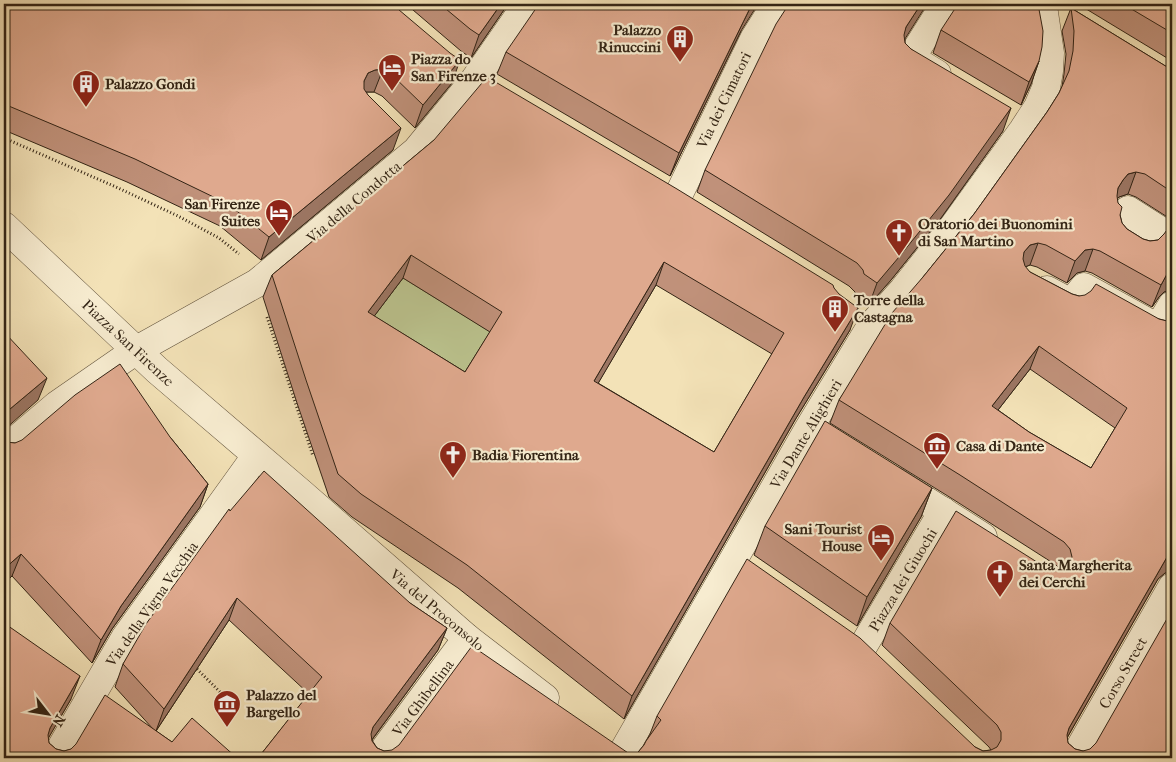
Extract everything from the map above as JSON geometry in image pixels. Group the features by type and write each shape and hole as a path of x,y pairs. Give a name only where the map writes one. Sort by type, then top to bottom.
{"street":[{"name":"Via della Condotta","path":"4,450 57,405 135,351 257,283 416,151 475,78 527,4"},
{"name":"Via dei Cimatori","path":"677,199 754,39 776,4"},
{"path":"945,4 911,58 954,84"},
{"path":"1042,5 1055,8 1071,18"},
{"name":"Via Dante Alighieri","path":"617,754 733,559 808,428 871,326 903,290 953,227 1038,107 1046,88 1050,53 1042,5"},
{"path":"452,64 500,94"},
{"path":"1002,112 1024,129"},
{"path":"396,132 416,151"},
{"name":"Piazza San Firenze","path":"4,226 135,351 256,456"},
{"path":"1030,281 1071,303 1084,287 1158,328 1172,305"},
{"path":"848,310 871,326"},
{"path":"808,428 832,442"},
{"name":"Via del Proconsolo","path":"256,456 467,638 566,714"},
{"name":"Via della Vigna Vecchia","path":"56,758 125,638 256,456"},
{"path":"871,467 1000,548"},
{"name":"Piazza dei Giuochi","path":"862,648 943,511"},
{"path":"733,559 757,576"},
{"name":"Corso Street","path":"1074,758 1137,634 1172,587"},
{"path":"838,632 862,648 882,668"},
{"name":"Via Ghibellina","path":"378,758 467,638"}],"path":[{"path":"4,138 178,216 219,238 256,268 266,284 257,290 316,464"},
{"path":"197,669 231,703"}],"green space":[{"path":"403,278 494,334 457,395 360,335"}],"building":[{"path":"4,4 392,4 460,60 423,105 390,73 383,69 368,73 364,81 364,89 401,128 269,237 228,204 135,159 4,104"},
{"path":"440,4 501,4 479,35"},
{"path":"539,4 752,4 679,153 506,52"},
{"path":"789,4 921,4 906,27 905,43 911,49 1011,108 949,195 877,283 864,274 857,263 705,170 776,24"},
{"path":"958,4 1038,4 1043,31 1042,47 1039,61 1029,82 941,30"},
{"path":"1123,4 1172,4 1172,33"},
{"path":"1071,8 1172,70 1172,192 1145,174 1136,172 1128,174 1123,180 1118,188 1117,196 1118,203 1122,207 1120,215 1122,223 1127,229 1143,239 1150,241 1158,240 1169,227 1172,228 1172,269 1161,285 1100,251 1093,249 1085,250 1075,261 1046,245 1038,243 1030,245 1024,252 1023,259 1025,266 1030,272 1072,294 1085,295 1096,284 1159,319 1167,321 1172,319 1172,551 1069,728 1067,735 1068,743 1075,749 1083,751 1090,749 1096,743 1172,610 1172,758 258,758 322,677 237,598 164,709 123,664 146,624 229,509 230,511 264,471 410,603 447,628 373,727 372,741 377,748 384,751 392,750 399,745 472,646 634,757 661,720 657,716 747,559 860,638 975,747 983,751 997,747 1001,740 1001,732 997,725 890,623 956,511 1048,569 1056,571 1064,569 1072,557 1070,549 1064,542 839,400 892,313 974,214 1047,112 1059,93 1069,71 1074,31","holes":["1039,346 1127,408 1091,468 1029,432 992,406"]},
{"path":"487,77 677,189 833,285 839,294 858,308 804,397 632,696 467,565 361,494 338,474 272,275 434,140","holes":["411,255 502,312 465,372 368,312","664,262 784,333 714,452 594,381"]},
{"path":"4,332 47,378 4,414"},
{"path":"120,364 170,437 208,484 121,606 101,640 21,554 4,569 4,440 15,443 22,440 75,395"},
{"path":"825,421 932,488 867,597 765,526"},
{"path":"4,623 80,676 50,728 48,735 49,743 56,749 64,751 71,749 76,744 105,695 172,742 192,718 237,758 4,758"}],"place":[{"name":"Palazzo Rinuccini","path":"680,63"},
{"name":"Piazza do San Firenze 3","path":"392,92"},
{"name":"Palazzo Gondi","path":"86,108"},
{"name":"San Firenze Suites","path":"279,237"},
{"name":"Oratorio dei Buonomini di San Martino","path":"899,257"},
{"name":"Torre della Castagna","path":"835,333"},
{"name":"Casa di Dante","path":"937,470"},
{"name":"Badia Fiorentina","path":"453,479"},
{"name":"Sani Tourist House","path":"881,562"},
{"name":"Santa Margherita dei Cerchi","path":"1000,598"},
{"name":"Palazzo del Bargello","path":"227,728"}]}
